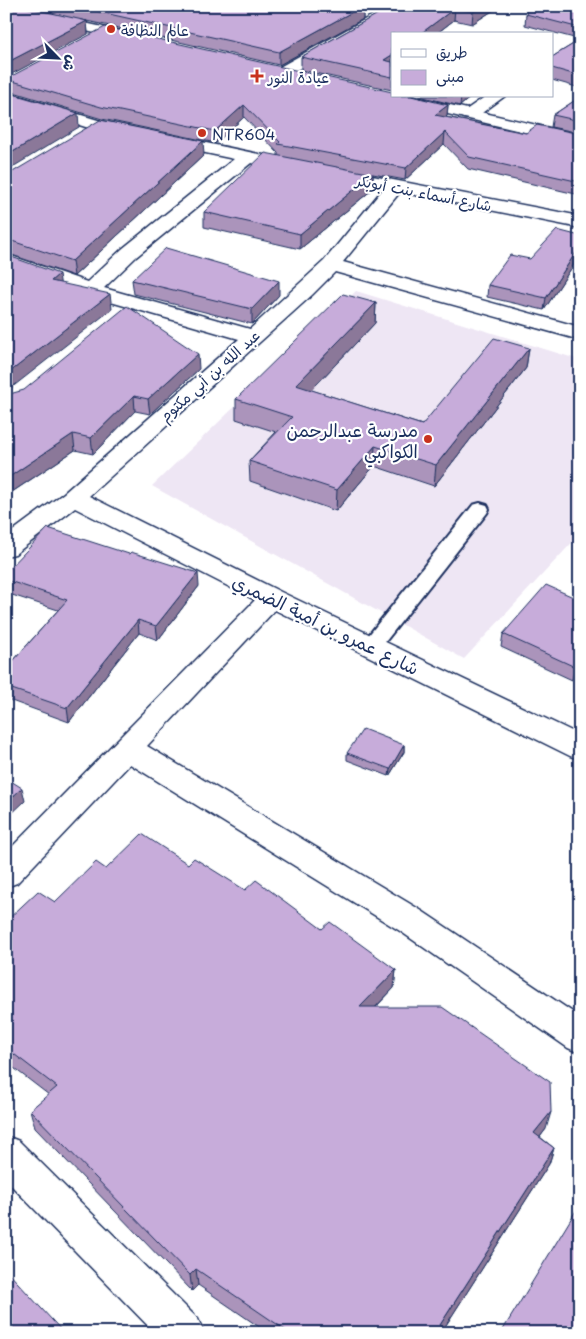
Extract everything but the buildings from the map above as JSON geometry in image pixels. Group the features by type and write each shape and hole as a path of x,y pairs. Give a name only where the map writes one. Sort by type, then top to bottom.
{"street":[{"path":"282,72 400,6"},
{"path":"6,9 152,42"},
{"path":"363,13 381,17"},
{"path":"89,40 106,31"},
{"path":"263,68 300,76"},
{"name":"شارع أسماء بنت أبوبكر","path":"6,97 98,125 247,157 580,222"},
{"path":"394,98 580,140"},
{"path":"469,115 494,98"},
{"path":"81,135 98,125"},
{"path":"90,290 129,253 247,157"},
{"name":"عبد الله بن أبي مكتوم","path":"6,548 74,498 305,290 331,265 395,186"},
{"path":"6,260 90,290 126,309 252,336"},
{"path":"331,265 580,334"},
{"name":"شارع عمرو بن أمية الضمري","path":"74,498 272,598 580,748"},
{"path":"6,874 272,598"},
{"path":"128,749 411,921 580,1037"},
{"path":"6,1154 184,1333"}],"lane":[{"path":"371,646 480,509"}],"shaded area":[{"path":"356,291 580,360 580,534 464,659 152,486"}],"place":[{"name":"عالم النظافة","path":"111,29"},
{"name":"عيادة النور","path":"257,76"},
{"name":"NTR604","path":"202,133"},
{"name":"مدرسة عبدالرحمن الكواكبي","path":"428,439"}]}
